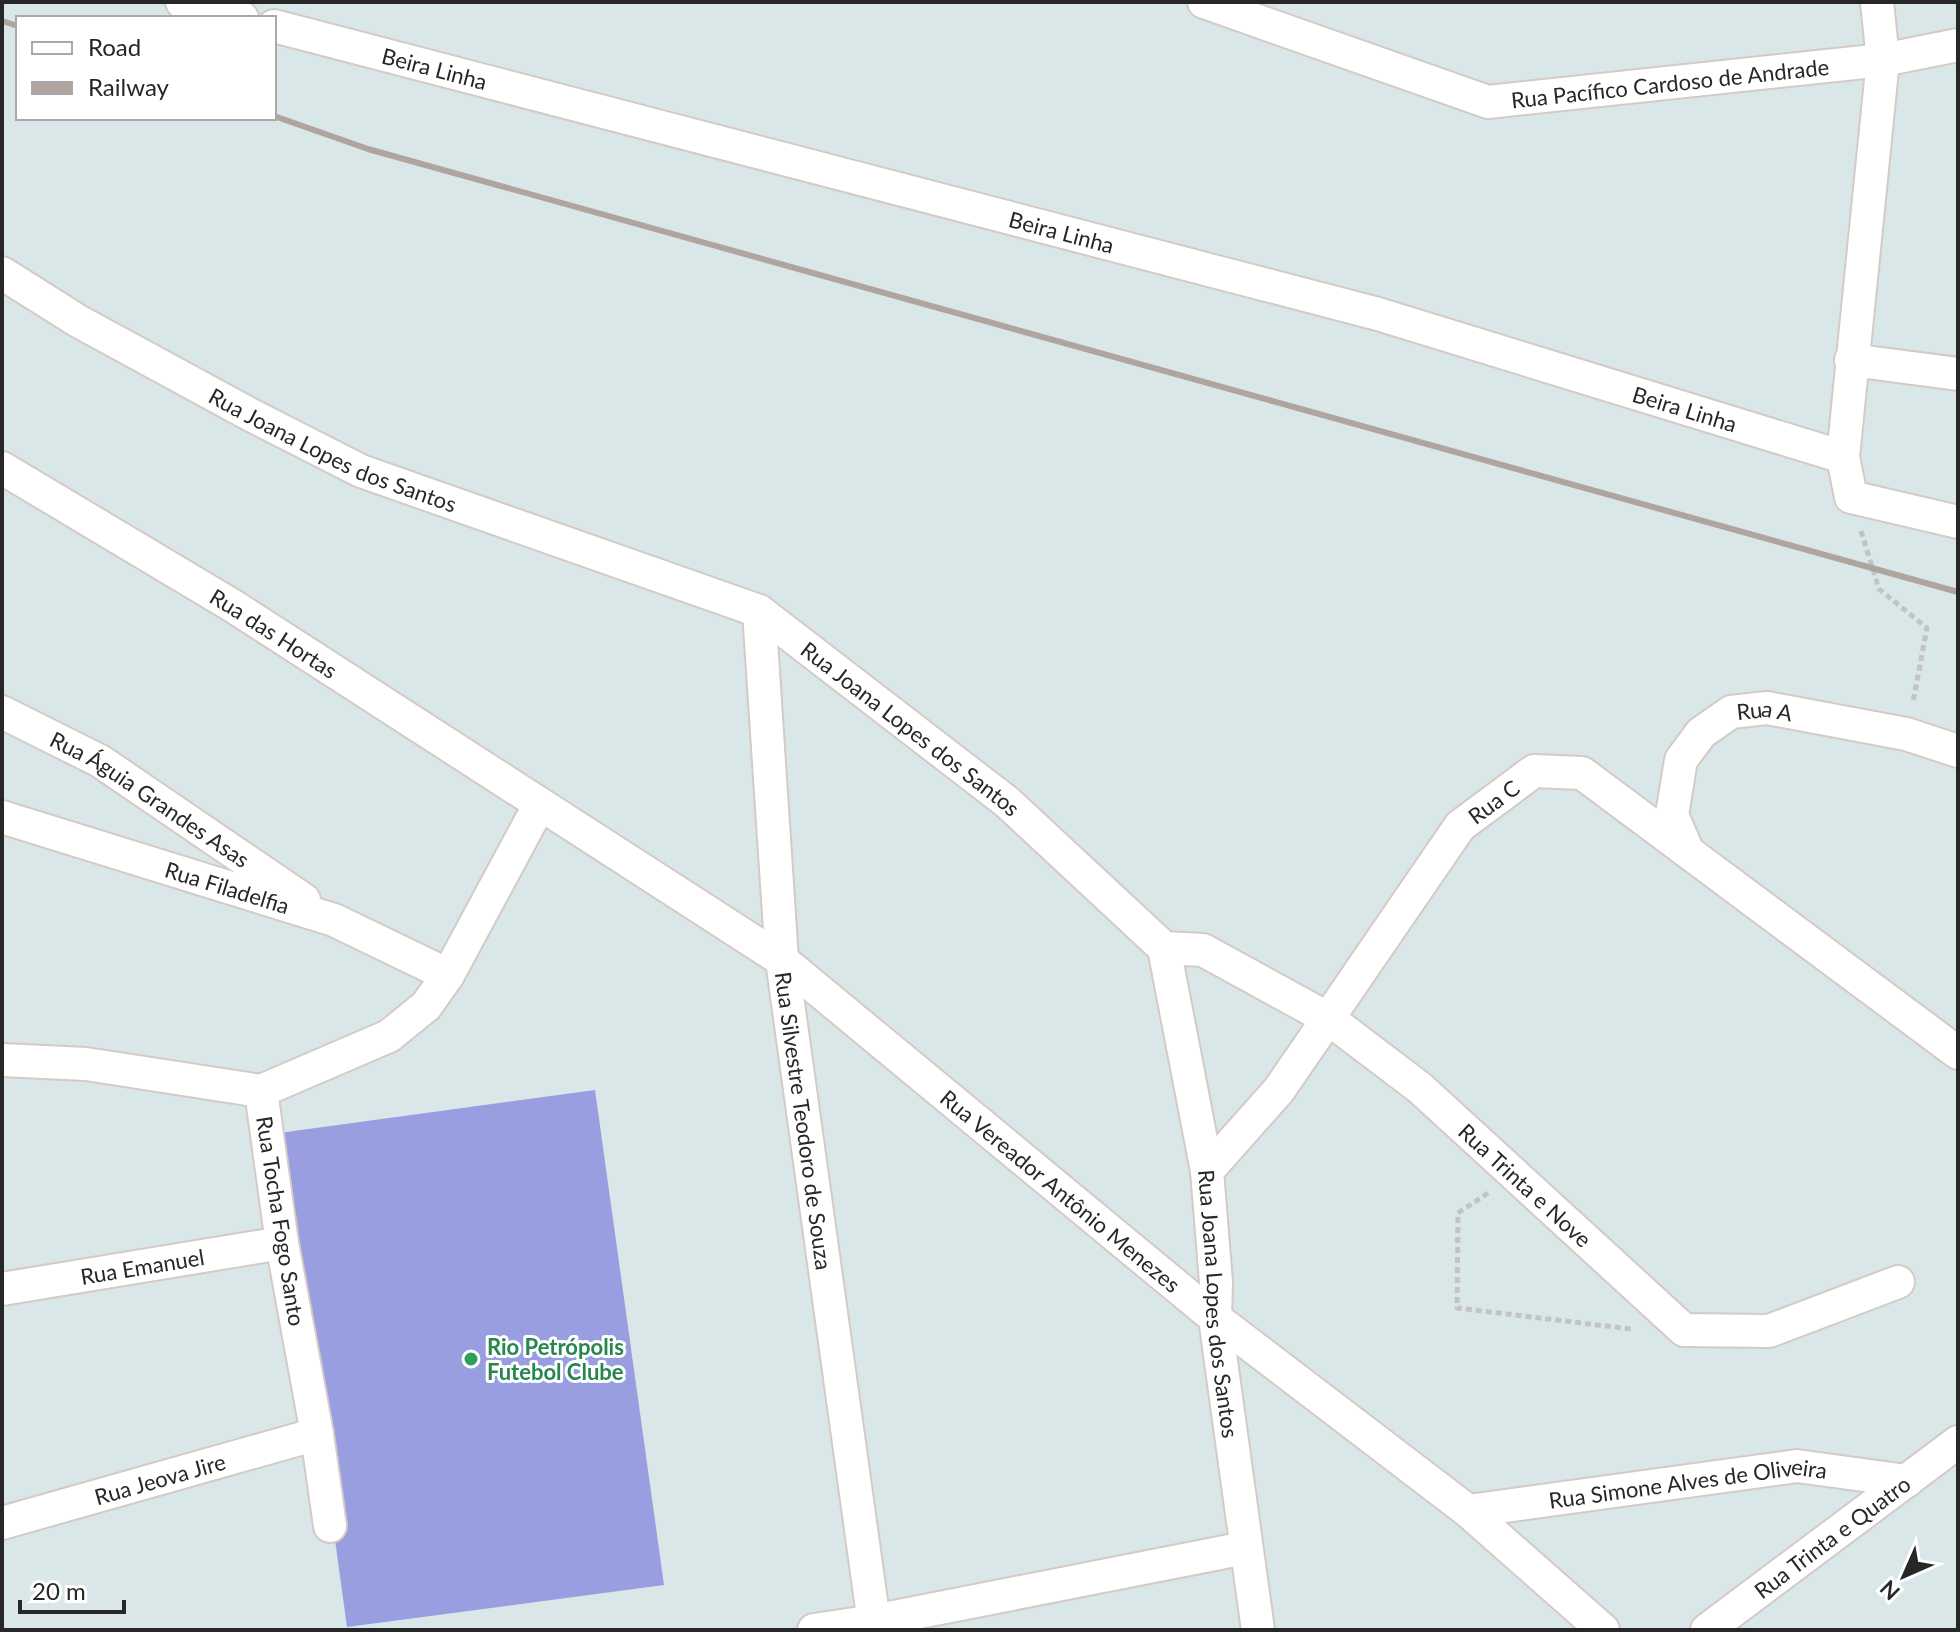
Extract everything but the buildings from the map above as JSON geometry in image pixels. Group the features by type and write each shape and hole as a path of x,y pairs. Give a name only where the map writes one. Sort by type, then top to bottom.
{"street":[{"path":"182,2 234,16"},
{"name":"Rua Pacífico Cardoso de Andrade","path":"1204,2 1488,102 1883,60 1958,45"},
{"path":"1877,2 1883,60 1843,457 1851,497 1958,522"},
{"name":"Beira Linha","path":"276,27 1378,314 1843,457"},
{"name":"Rua Joana Lopes dos Santos","path":"2,273 78,321 361,471 759,611 1007,802 1164,948 1207,1171 1216,1282 1215,1318 1258,1630"},
{"path":"1851,360 1958,374"},
{"name":"Rua das Hortas","path":"2,468 233,606 540,804"},
{"name":"Rua Silvestre Teodoro de Souza","path":"759,611 782,960 874,1626"},
{"name":"Rua A","path":"1688,852 1672,815 1681,760 1701,733 1731,712 1767,708 1906,734 1958,751"},
{"name":"Rua Águia Grandes Asas","path":"2,712 100,761 334,920"},
{"name":"Rua C","path":"1207,1171 1279,1090 1460,826 1534,771 1582,773 1958,1053"},
{"name":"Rua Vereador Antônio Menezes","path":"540,804 782,960 1215,1318 1468,1511 1603,1630"},
{"name":"Rua Tocha Fogo Santo","path":"330,1526 317,1434 282,1243 261,1091 389,1036 426,1006 448,975 540,804"},
{"name":"Rua Filadelfia","path":"2,817 334,920 448,975"},
{"name":"Rua Trinta e Nove","path":"1164,948 1203,950 1329,1019 1420,1088 1684,1330"},
{"path":"2,1060 86,1064 261,1091"},
{"name":"Rua Emanuel","path":"2,1289 282,1243"},
{"path":"1684,1330 1769,1331 1898,1282"},
{"name":"Rua Jeova Jire","path":"2,1523 317,1434"},
{"name":"Rua Trinta e Quatro","path":"1707,1630 1958,1442"},
{"name":"Rua Simone Alves de Oliveira","path":"1468,1511 1797,1466 1907,1481"},
{"path":"814,1630 874,1626 1245,1548"}],"path":[{"path":"1851,497 1879,589 1927,628 1906,734"},
{"path":"1514,1175 1458,1213 1457,1308 1635,1330 1684,1330"}],"shaded area":[{"name":"Rio Petrópolis Futebol Clube","path":"595,1090 664,1585 347,1627 279,1133"}],"railway":[{"path":"2,21 16,25"},
{"path":"276,117 368,149 1958,592"}],"place":[{"name":"Rio Petrópolis Futebol Clube","path":"471,1359"}]}
